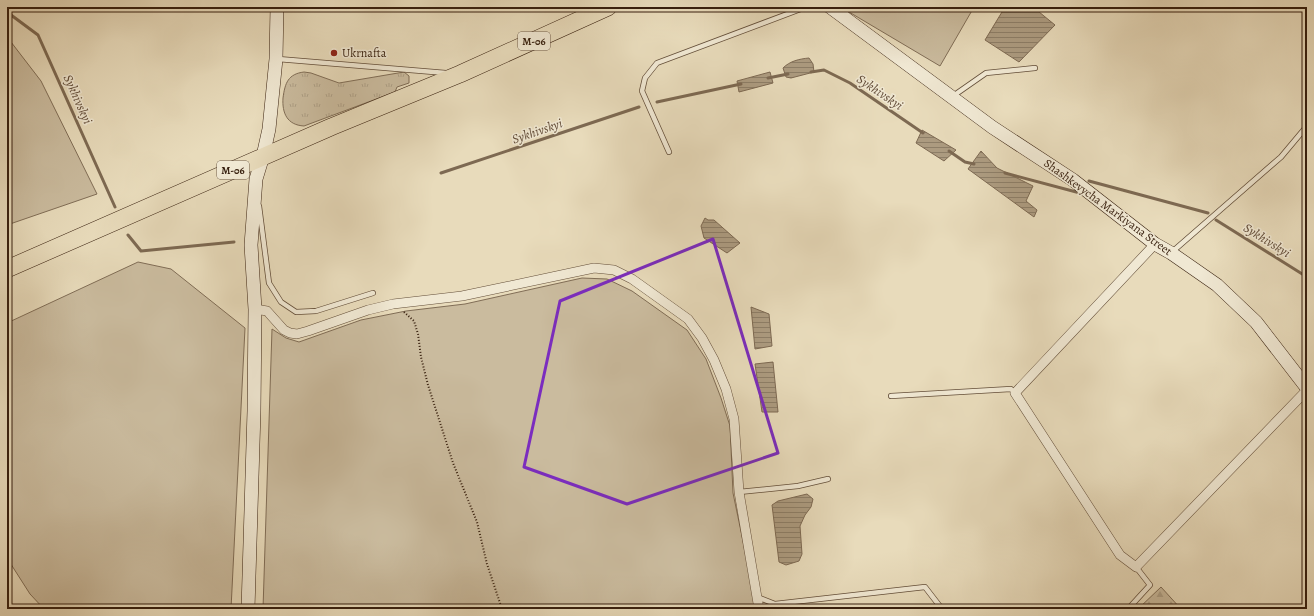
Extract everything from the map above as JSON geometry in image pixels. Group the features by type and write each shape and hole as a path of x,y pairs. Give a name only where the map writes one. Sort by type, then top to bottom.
{"highway":[{"name":"М-06","path":"7,269 263,156 460,74 608,7"}],"street":[{"path":"248,609 254,411 255,309 251,246 256,179 263,156 268,129 276,59 276,7"},
{"name":"Shashkevycha Markiyana Street","path":"830,7 992,127 1073,180 1155,244 1171,253 1217,285 1256,322 1307,389"},
{"path":"1155,244 1015,392 1120,555 1136,567 1307,389"},
{"path":"255,309 267,311 284,330 297,334 368,310 393,304 462,296 594,268 614,270 632,279 688,319 702,338 714,360 726,389 734,419 739,492 759,609"}],"lane":[{"path":"669,152 642,92 645,78 657,63 806,7"},
{"path":"276,59 460,74"},
{"path":"951,97 986,74 1035,68"},
{"path":"1171,253 1282,157 1307,126"},
{"path":"256,179 269,283 281,302 296,312 316,311 373,293"},
{"path":"891,396 1011,389 1015,392"},
{"path":"739,492 798,486 828,479"},
{"path":"1128,609 1150,585 1136,567"},
{"path":"757,597 776,604 925,588 942,609"}],"path":[{"path":"393,304 414,321 428,385 454,463 477,522 487,564 502,609"}],"highlighted area":[{"path":"713,239 778,453 627,504 524,467 560,301"}],"green space":[{"path":"853,7 974,7 940,66 849,12"},
{"path":"7,38 41,81 97,194 7,225"},
{"path":"304,72 339,83 404,72 409,76 409,83 397,87 395,92 304,126 293,123 287,117 283,109 283,98 288,80 294,75"},
{"path":"138,262 171,269 245,328 231,609 44,609 30,594 7,558 7,323"},
{"path":"582,278 607,279 632,291 687,330 706,359 730,426 733,493 756,609 263,609 272,329 286,338 299,342 361,320 406,311 465,304"},
{"path":"1161,587 1181,609 1138,609"}],"shaded area":[{"path":"1005,7 1033,7 1055,25 1019,62 985,40"},
{"path":"809,58 813,64 814,72 791,78 786,77 783,68 795,61"},
{"path":"770,72 773,83 739,92 737,81"},
{"path":"922,130 956,150 944,161 916,143"},
{"path":"981,151 997,168 1033,186 1026,201 1037,210 1034,217 968,169"},
{"path":"705,218 708,220 714,220 740,243 727,253 704,238 701,226"},
{"path":"751,307 769,314 772,346 755,349"},
{"path":"773,362 778,412 762,412 755,364"},
{"path":"807,494 813,499 811,507 800,526 802,554 799,561 786,565 779,562 772,505 778,501"}],"waterway":[{"name":"Sykhivskyi","path":"7,12 38,35 115,207"},
{"name":"Sykhivskyi","path":"811,72 824,70 850,83 923,133"},
{"name":"Sykhivskyi","path":"768,78 788,74"},
{"name":"Sykhivskyi","path":"657,102 741,84"},
{"name":"Sykhivskyi","path":"441,173 639,107"},
{"name":"Sykhivskyi","path":"949,151 965,162 974,164"},
{"name":"Sykhivskyi","path":"1005,173 1080,193"},
{"name":"Sykhivskyi","path":"1089,181 1208,213"},
{"name":"Sykhivskyi","path":"1216,220 1307,277"},
{"name":"Sykhivskyi","path":"128,235 141,251 234,242"}],"place":[{"name":"Ukrnafta","path":"334,53"}]}
